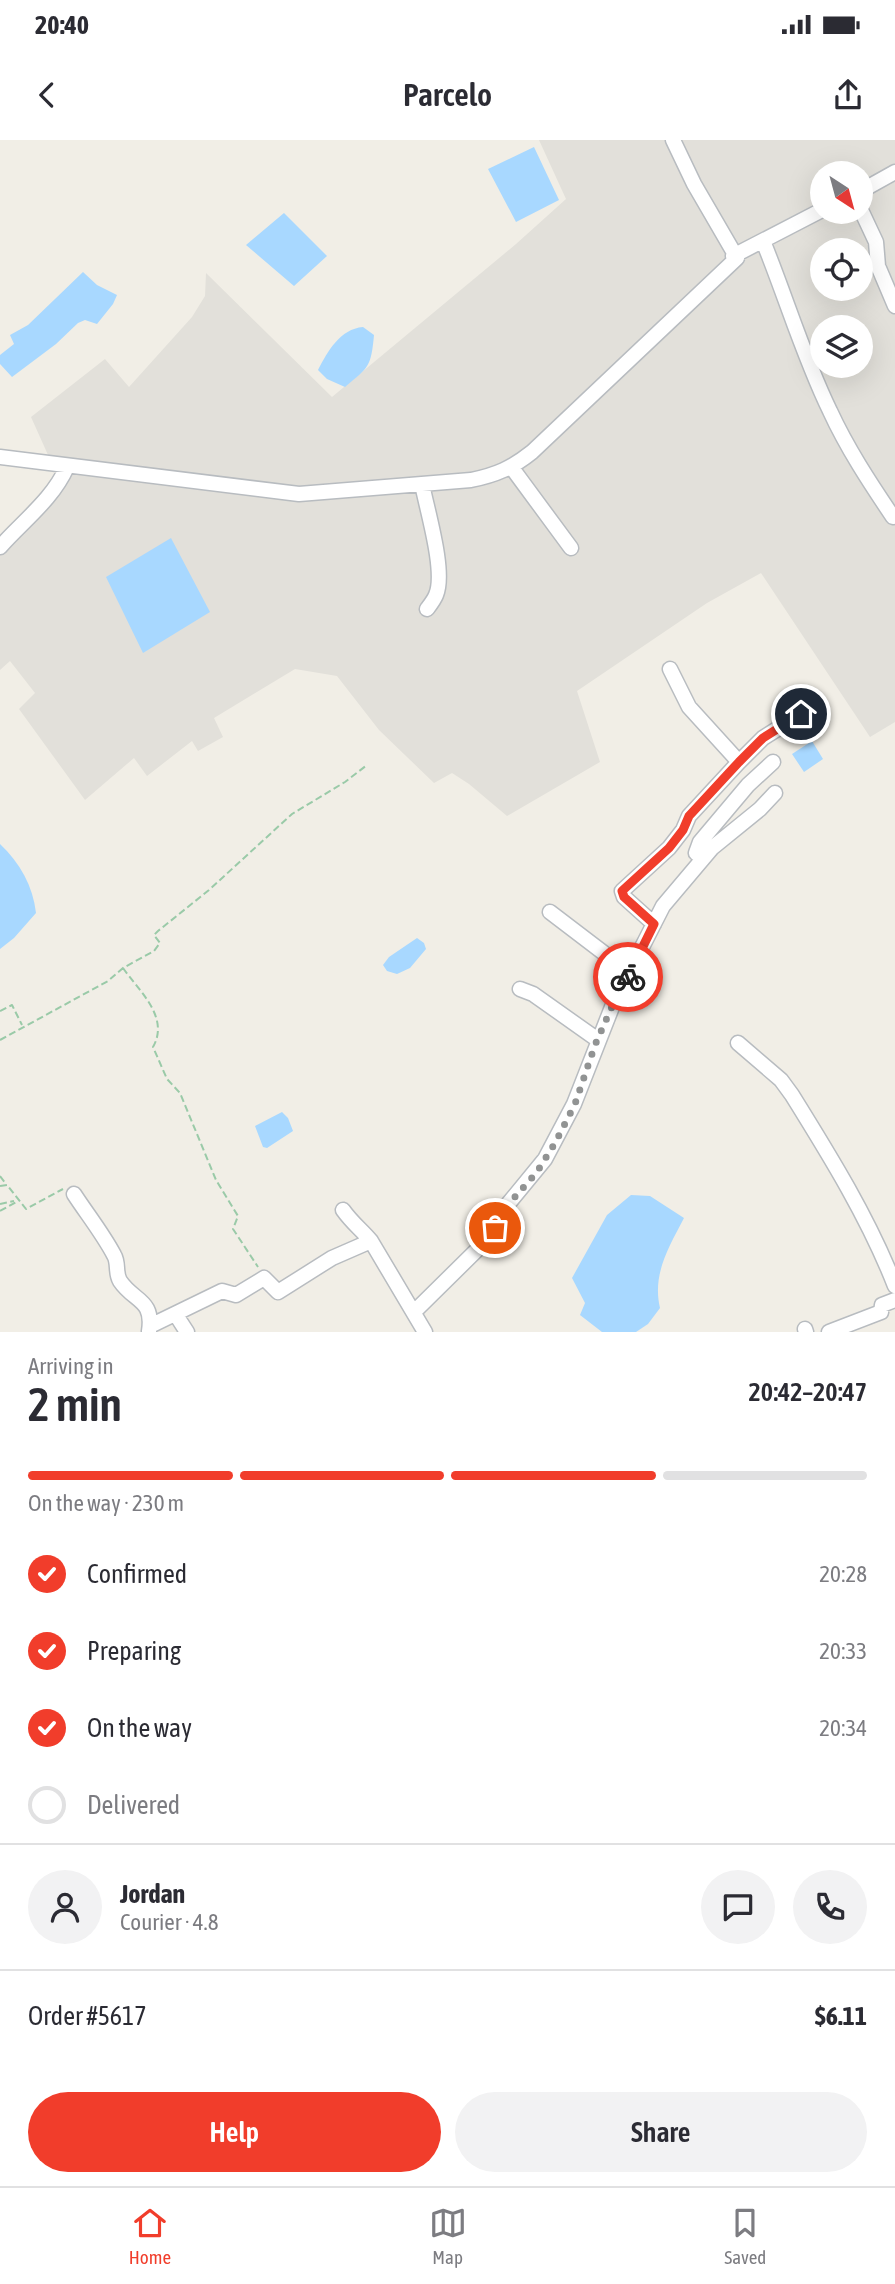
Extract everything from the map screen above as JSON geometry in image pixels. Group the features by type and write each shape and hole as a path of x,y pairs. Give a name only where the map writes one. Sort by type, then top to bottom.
{"street":[{"path":"673,140 694,184 737,258"},
{"path":"873,184 895,172"},
{"path":"737,258 733,256 810,216"},
{"path":"868,224 876,242 878,266 895,306"},
{"path":"763,241 792,322 829,410 865,476 893,517"},
{"path":"0,457 299,494 422,485 493,476 496,472 512,468 532,452 737,258"},
{"path":"0,547 48,499 67,467"},
{"path":"512,468 571,548"},
{"path":"422,485 436,548 439,582 436,595 427,609"},
{"path":"670,669 690,707 739,762"},
{"path":"654,924 624,897 622,891 669,848 683,830 689,816 763,738 801,714"},
{"path":"702,858 696,853 700,842 748,785 773,762"},
{"path":"414,1312 489,1238 499,1215 541,1166 575,1104 614,1002 663,906 702,858 775,793"},
{"path":"550,912 630,973"},
{"path":"520,989 598,1040"},
{"path":"738,1043 781,1080 792,1095 849,1192 895,1286"},
{"path":"74,1194 114,1253 119,1280 145,1304 151,1317 149,1329"},
{"path":"343,1210 356,1228 364,1232 371,1241 425,1332"},
{"path":"149,1329 222,1291 236,1295 264,1278 278,1292 332,1258 371,1241"},
{"path":"829,1332 881,1312 888,1303"},
{"path":"176,1315 187,1332"}],"path":[{"path":"0,1040 108,981 122,968 157,949 160,943 155,935 158,931 209,890 292,814 345,782 367,765"},
{"path":"122,968 154,1006 159,1037 153,1047 167,1079 180,1093 216,1180 238,1216 233,1229 264,1278"},
{"path":"0,1011 12,1005 22,1026"},
{"path":"0,1176 26,1209 66,1187 74,1194"},
{"path":"0,1186 7,1185"},
{"path":"0,1204 19,1200"},
{"path":"0,1211 19,1200"}],"shaded area":[{"path":"539,140 895,140 895,722 870,737 761,573 707,603 577,691 600,762 507,816 452,773 434,783 379,730 337,676 295,669 214,718 223,737 198,751 192,741 147,776 134,758 85,800 19,709 35,693 10,661 0,670 0,553 57,475 31,417 105,359 129,387 192,317 205,296 206,273 332,397 566,199"}],"water":[{"path":"534,147 559,200 516,222 488,169"},
{"path":"284,213 327,256 294,286 246,245"},
{"path":"83,272 97,285 117,295 113,304 97,324 85,320 78,323 56,344 12,377 0,364 0,355 14,344 10,335 28,325"},
{"path":"363,327 374,335 372,354 367,366 345,387 327,379 318,370 331,349 341,336"},
{"path":"171,538 210,612 143,653 106,577"},
{"path":"812,741 823,759 804,772 792,754"},
{"path":"0,844 14,859 24,876 36,913 14,938 0,949"},
{"path":"417,938 424,943 426,949 410,968 397,974 387,971 383,965 389,957"},
{"path":"282,1112 288,1118 293,1131 267,1148 263,1147 255,1126"},
{"path":"631,1195 650,1196 684,1218 660,1272 660,1308 648,1324 636,1332 602,1332 580,1315 585,1303 572,1278 607,1215"}],"way so far":[{"path":"495,1228 499,1215 537,1172 555,1143 575,1104 595,1045 628,977"}],"route":[{"path":"628,977 654,924 624,897 622,891 669,848 683,830 689,816 763,738 801,714"}]}
